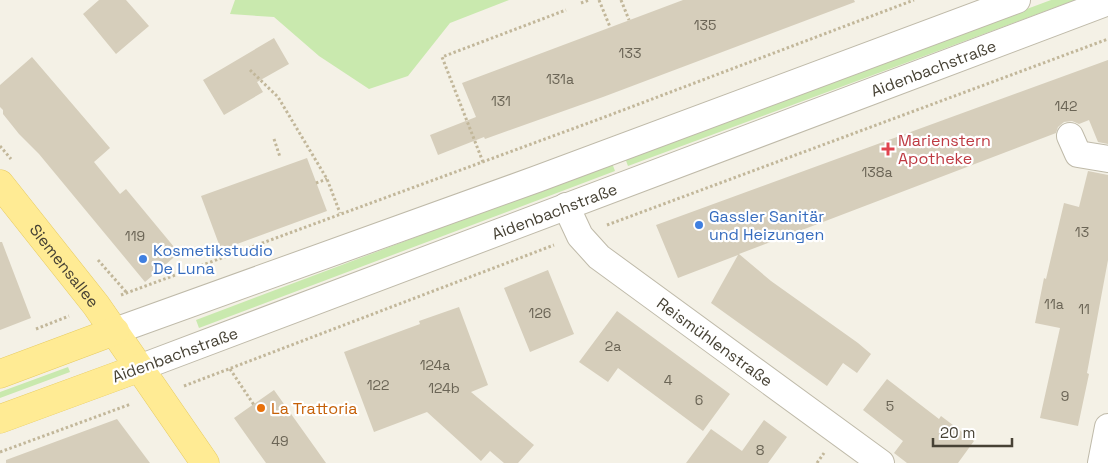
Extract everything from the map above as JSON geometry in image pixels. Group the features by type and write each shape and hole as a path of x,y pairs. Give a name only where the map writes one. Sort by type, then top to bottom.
{"main road":[{"name":"Siemensallee","path":"0,184 96,305 205,463"},
{"name":"Aidenbachstraße","path":"0,374 127,349"},
{"name":"Aidenbachstraße","path":"0,419 127,349"}],"street":[{"name":"Aidenbachstraße","path":"127,349 537,179 1017,0"},
{"name":"Aidenbachstraße","path":"127,349 566,206 1108,2"},
{"path":"1070,136 1078,154 1108,159"},
{"name":"Reismühlenstraße","path":"566,206 580,236 599,257 881,463"},
{"path":"1100,463 1108,427"}],"path":[{"path":"582,3 589,0"},
{"path":"599,0 610,27"},
{"path":"621,0 629,20"},
{"path":"35,330 340,213 483,162 914,0"},
{"path":"483,162 442,57 566,10"},
{"path":"250,70 278,97 327,179 340,213"},
{"path":"274,139 280,157"},
{"path":"316,184 327,179"},
{"path":"230,369 254,405"}],"green space":[{"path":"235,0 509,0 450,23 408,76 369,89 319,56 274,17 230,14"},
{"path":"1051,0 1075,0 628,166 625,158"},
{"path":"612,163 615,171 199,328 196,320"},
{"path":"68,367 70,372 0,398 0,392"}],"building":[{"path":"99,0 126,0 149,26 116,54 83,14"},
{"path":"683,0 854,0 855,2 603,97 485,139 484,137 438,155 430,135 476,117 462,83"},
{"path":"274,38 289,64 257,82 263,92 224,115 203,80"},
{"path":"32,57 110,148 94,162 120,194 126,189 179,253 145,282 39,154 3,114 3,110 0,107 0,85"},
{"path":"1108,60 1108,144 1098,142 1089,120 1079,124 1072,121 1064,122 1058,127 1056,133 739,254 771,281 871,354 857,373 843,363 827,386 711,303 738,255 678,278 656,225"},
{"path":"307,158 327,211 229,247 220,247 201,196"},
{"path":"1088,171 1108,175 1108,260 1087,373 1089,374 1078,426 1040,418 1060,328 1035,323 1044,278 1046,279 1064,203 1079,207"},
{"path":"0,242 2,242 31,318 0,330"},
{"path":"548,270 574,334 530,352 504,288"},
{"path":"459,307 488,385 471,392 534,445 518,463 504,463 490,451 481,461 427,412 374,432 344,352 420,324 419,321"},
{"path":"617,311 730,394 703,431 618,368 608,382 579,362"},
{"path":"887,379 939,419 941,416 974,441 958,463 907,463 894,453 903,441 863,410"},
{"path":"274,390 326,463 266,463 234,418"},
{"path":"117,419 150,463 6,463 6,460"},
{"path":"764,420 787,437 768,463 686,463 711,429 742,451"}],"place":[{"name":"Marienstern Apotheke","path":"888,149"},
{"name":"Gassler Sanitär und Heizungen","path":"699,225"},
{"name":"Kosmetikstudio De Luna","path":"143,259"},
{"name":"La Trattoria","path":"261,408"}]}
